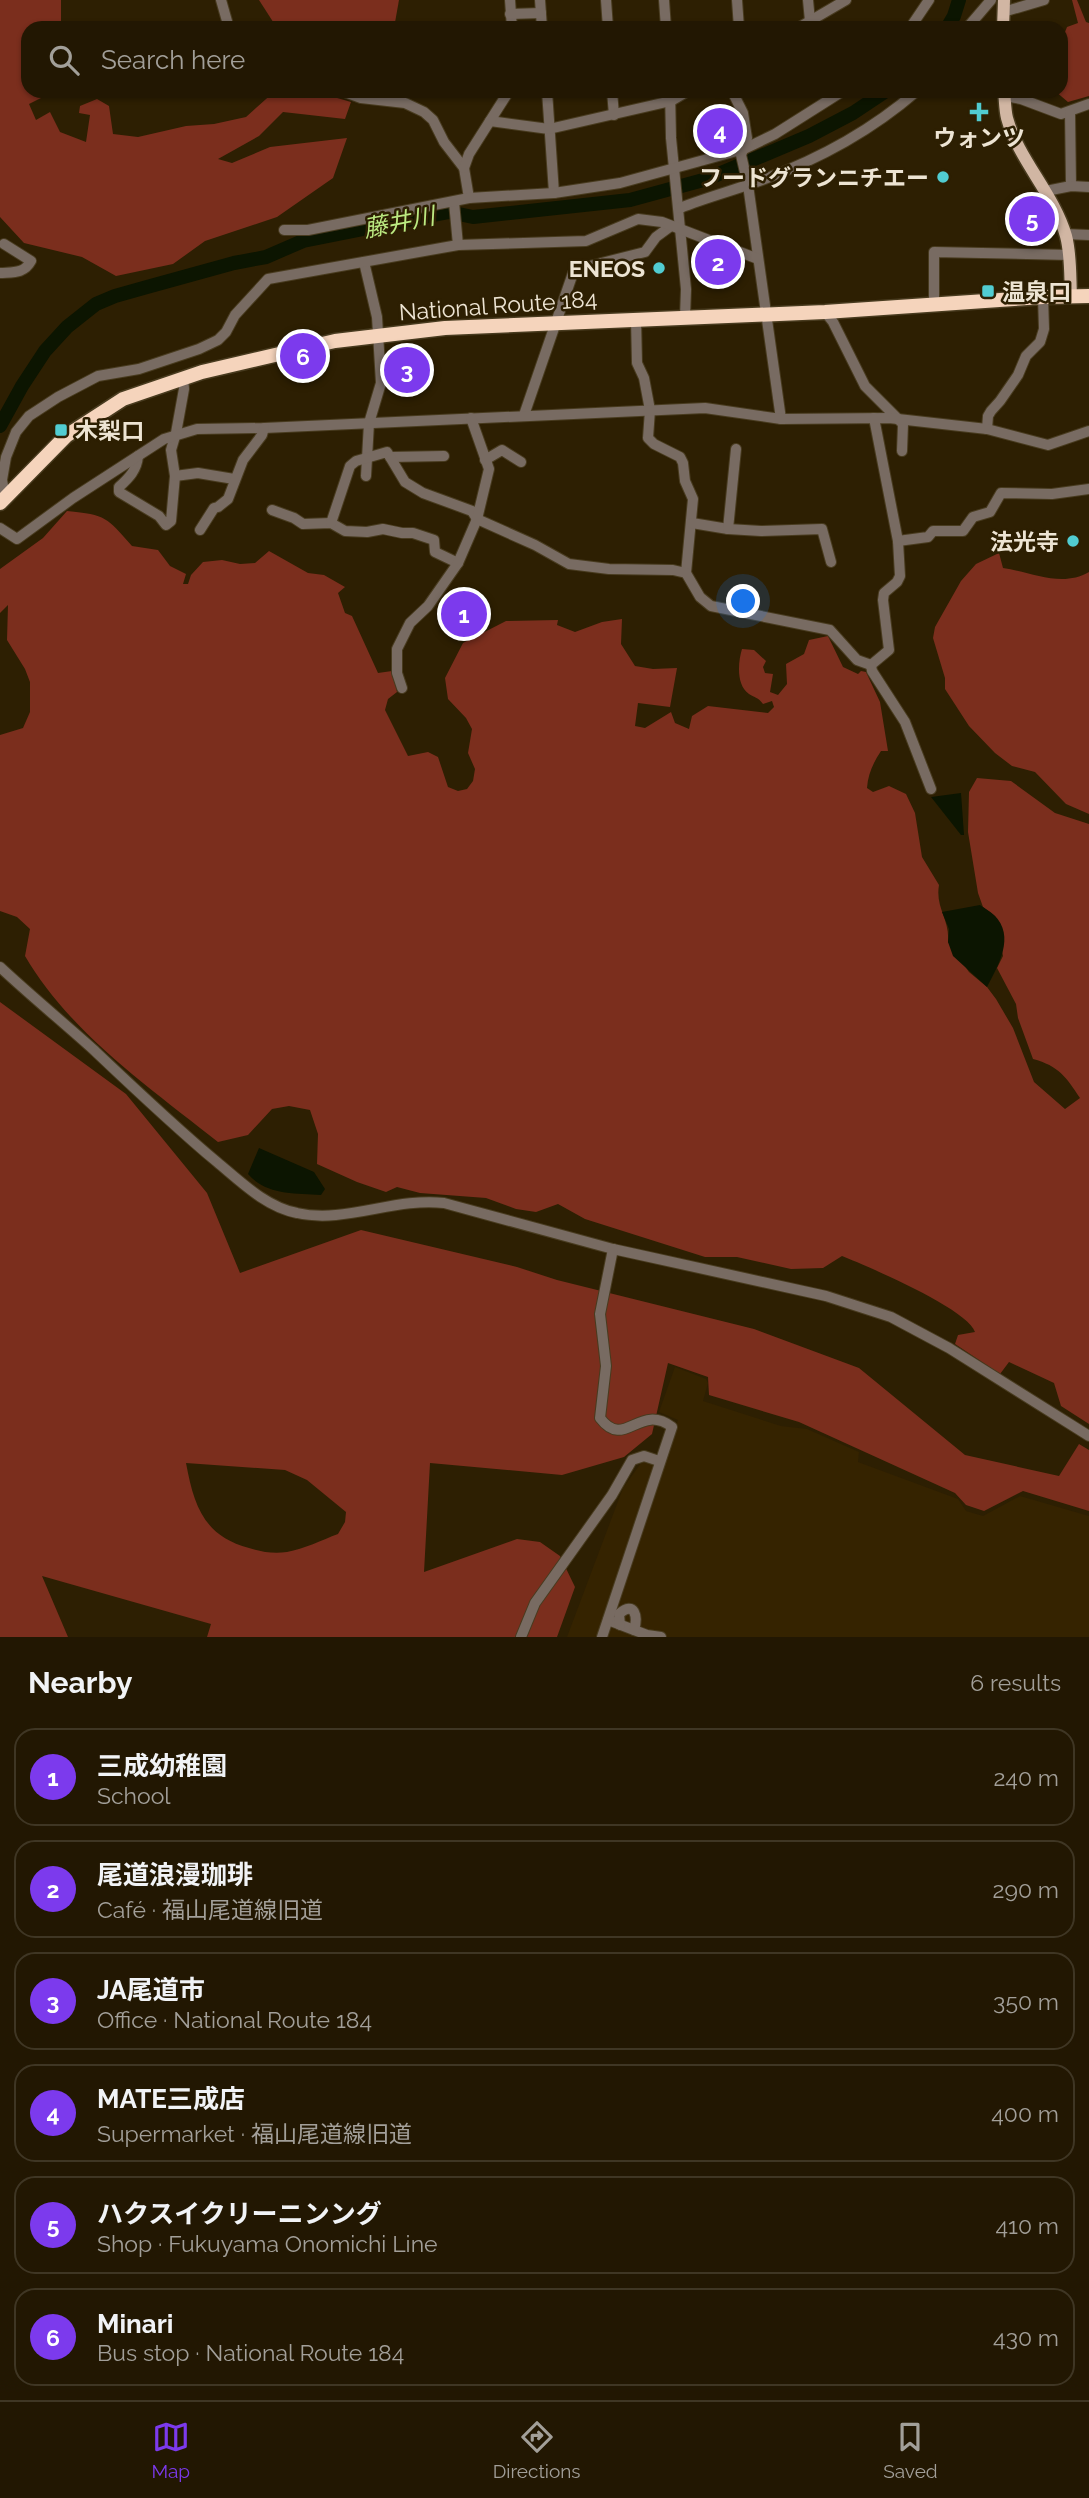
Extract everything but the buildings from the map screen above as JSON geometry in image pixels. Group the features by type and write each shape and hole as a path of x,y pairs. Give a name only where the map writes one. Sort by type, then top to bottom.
{"highway":[{"name":"National Route 184","path":"2,500 66,436 123,399 183,377 335,341 445,328 825,312 1089,296"}],"main road":[{"path":"1004,98 1007,118 1016,140 1046,191 1065,234 1070,256 1071,296"}],"street":[{"path":"221,0 227,21"},
{"path":"510,0 511,21"},
{"path":"540,0 542,21"},
{"path":"606,0 608,21"},
{"path":"664,0 666,21"},
{"path":"737,0 738,21"},
{"path":"808,0 810,21"},
{"path":"812,21 846,0"},
{"path":"916,21 929,0"},
{"path":"973,21 991,0"},
{"path":"1004,6 1044,0"},
{"path":"510,14 541,13"},
{"path":"361,98 405,103 417,107 433,120 444,142 464,168 470,198"},
{"path":"464,168 469,153 505,98"},
{"path":"547,98 554,193"},
{"path":"613,98 614,115"},
{"path":"491,121 549,129 614,115 664,98"},
{"path":"670,98 671,138 679,205 676,228 686,289 685,317"},
{"path":"736,98 743,113 747,138 742,152 781,419"},
{"path":"284,230 308,230 454,204 470,198 554,193 620,183 742,152 832,98"},
{"path":"679,205 747,182 834,147 874,124 908,98"},
{"path":"1018,98 1061,114 1089,104"},
{"path":"1070,112 1071,186"},
{"path":"1046,191 1071,186 1089,187"},
{"path":"454,204 458,240"},
{"path":"2,500 6,457 16,432 29,416 98,376 139,369 218,340 226,332 235,315 268,279 363,262 458,240 586,241 638,219 662,222 758,258"},
{"path":"524,415 573,273 578,269 645,252 656,237 676,228"},
{"path":"1065,234 1089,235"},
{"path":"0,273 22,271 31,261 5,244"},
{"path":"934,304 934,252 1070,256"},
{"path":"363,262 377,317 381,383 369,423 366,476"},
{"path":"987,429 991,411 1018,374 1026,356 1040,342 1044,329 1043,297"},
{"path":"825,312 833,322 865,386 903,424 902,451"},
{"path":"636,319 637,363 645,378 650,410 648,438 680,457 685,481 693,499 685,573"},
{"path":"138,456 137,465 119,487 119,492 159,516 166,525 171,521 175,476 172,450 184,389 183,377"},
{"path":"0,528 18,538 164,439 197,429 705,408 781,419 874,418 987,429 1048,445 1089,431"},
{"path":"402,688 397,673 397,649 410,623 428,606 458,563 477,519 489,469 471,418"},
{"path":"871,665 889,650 884,593 898,582 900,576 898,541 874,418"},
{"path":"200,530 214,508 228,499 243,460 262,435 264,428"},
{"path":"728,529 736,449"},
{"path":"485,460 502,450 520,462"},
{"path":"331,523 340,502 346,473 356,461 387,452 405,482 424,493 472,511 477,519 535,545 569,564 685,573 704,602 711,606 830,630 857,660 871,665"},
{"path":"390,457 444,456"},
{"path":"175,476 198,473 234,479"},
{"path":"898,541 928,537 933,531 963,531 973,517 990,512 1001,493 1052,494 1089,489"},
{"path":"272,510 303,524 331,523 345,531 383,528 413,533 434,540 435,552 458,563"},
{"path":"692,523 761,531 822,529 831,562"},
{"path":"871,665 872,671 905,722 931,789"},
{"path":"0,967 94,1050 176,1128 236,1179 270,1203 299,1214 317,1215 431,1202 462,1207 613,1250 826,1296 891,1317 949,1348 1089,1436"},
{"path":"602,1637 671,1427 663,1420 644,1419 620,1431 611,1429 600,1418 606,1366 600,1314 613,1250"},
{"path":"521,1637 535,1603 612,1495 632,1460 644,1455 659,1461"},
{"path":"620,1625 619,1614 630,1610 637,1618 634,1630"},
{"path":"608,1620 661,1637"}],"shaded area":[{"path":"0,0 61,0 61,21 21,21 21,98 41,98 29,104 36,120 50,112 60,132 86,142 90,115 79,113 80,106 97,99 109,106 113,134 138,137 246,117 267,98 337,98 351,102 345,119 283,112 259,136 218,159 232,163 270,147 347,138 333,178 277,217 205,241 173,264 116,276 82,257 24,243 0,217"},
{"path":"259,0 399,0 395,21 272,21"},
{"path":"1072,0 1077,0 1086,22 1089,23 1089,96 1068,102 1063,98 1068,98 1068,27 1078,23"},
{"path":"67,511 105,519 132,546 158,550 170,566 186,574 183,584 188,584 191,575 203,562 222,560 240,564 255,563 269,551 308,573 324,575 345,587 338,593 345,613 352,616 378,673 392,671 397,692 388,699 385,710 408,756 428,752 438,757 448,787 458,791 467,789 473,781 475,769 468,753 472,729 466,718 448,699 445,678 463,643 506,621 558,620 557,625 575,632 602,622 622,619 621,644 635,666 653,669 677,668 670,707 638,703 635,726 645,728 671,712 675,723 689,729 692,716 708,706 768,713 774,707 772,701 763,704 742,685 739,667 742,649 754,650 766,661 763,667 765,673 773,674 770,692 778,695 787,684 786,664 804,654 809,640 828,636 843,667 858,674 861,671 866,672 880,702 888,751 881,751 870,773 867,788 873,792 889,786 906,794 915,813 922,857 939,885 939,900 947,927 948,942 969,972 987,987 996,999 1013,1028 1034,1082 1065,1109 1080,1098 1061,1073 1033,1059 1018,1018 1016,1004 997,968 1003,956 996,917 983,907 978,893 968,832 969,792 977,778 1011,781 1055,813 1089,824 1089,1424 1061,1406 1054,1383 1009,1362 1000,1374 955,1344 958,1335 975,1332 955,1312 915,1289 842,1256 823,1268 791,1269 737,1257 705,1257 585,1219 558,1204 536,1212 516,1209 486,1198 420,1193 397,1187 386,1192 317,1164 318,1134 310,1110 289,1106 272,1109 248,1135 218,1142 112,1057 64,1010 25,956 30,929 17,917 0,911 0,735 23,728 30,712 30,682 7,640 8,605 0,613 0,569 43,538"},
{"path":"999,553 1003,568 1035,575 1068,579 1089,572 1089,814 1066,804 1035,772 1012,766 995,753 969,726 945,689 945,678 933,638 935,627 961,581 976,564"},
{"path":"961,793 964,835 961,835 931,797"},
{"path":"980,905 994,915 1004,932 1003,951 987,987 953,956 948,942 949,929 942,912"},
{"path":"0,1002 126,1094 207,1193 240,1273 361,1230 517,1267 557,1280 754,1329 859,1368 965,1455 1059,1476 1079,1444 1089,1450 1089,1511 1023,1491 984,1511 966,1505 955,1493 799,1422 709,1395 708,1377 668,1363 652,1434 624,1457 562,1475 430,1463 424,1572 517,1539 540,1542 560,1556 575,1587 557,1637 207,1637 211,1624 42,1576 68,1637 0,1637","holes":["186,1463 285,1470 307,1480 346,1512 345,1522 338,1534 293,1551 272,1553 234,1543 211,1527 198,1506"]},
{"path":"259,1148 314,1172 325,1189 321,1195 281,1192 255,1181 248,1174"},
{"path":"675,1367 706,1379 708,1383 703,1401 781,1426 807,1429 859,1452 858,1462 958,1499 966,1511 983,1516 1020,1496 1089,1516 1089,1637 567,1637 623,1488 644,1459 663,1459 678,1420 659,1412"}],"waterway":[{"name":"藤井川","path":"951,21 959,0"},
{"name":"藤井川","path":"0,426 45,351 67,327 96,304 115,296 234,263 266,257 303,241 449,212 473,217 630,200 707,179 809,136 876,98"}],"place":[{"name":"ウォンツ","path":"979,112"},
{"name":"MATE三成店","path":"720,131"},
{"name":"フードグランニチエー","path":"943,177"},
{"name":"ハクスイクリーニンング","path":"1032,219"},
{"name":"尾道浪漫珈琲","path":"718,262"},
{"name":"ENEOS","path":"659,268"},
{"name":"温泉口","path":"988,291"},
{"name":"Minari","path":"303,356"},
{"name":"JA尾道市","path":"407,370"},
{"name":"木梨口","path":"61,430"},
{"name":"法光寺","path":"1073,541"},
{"name":"三成幼稚園","path":"464,614"}]}
